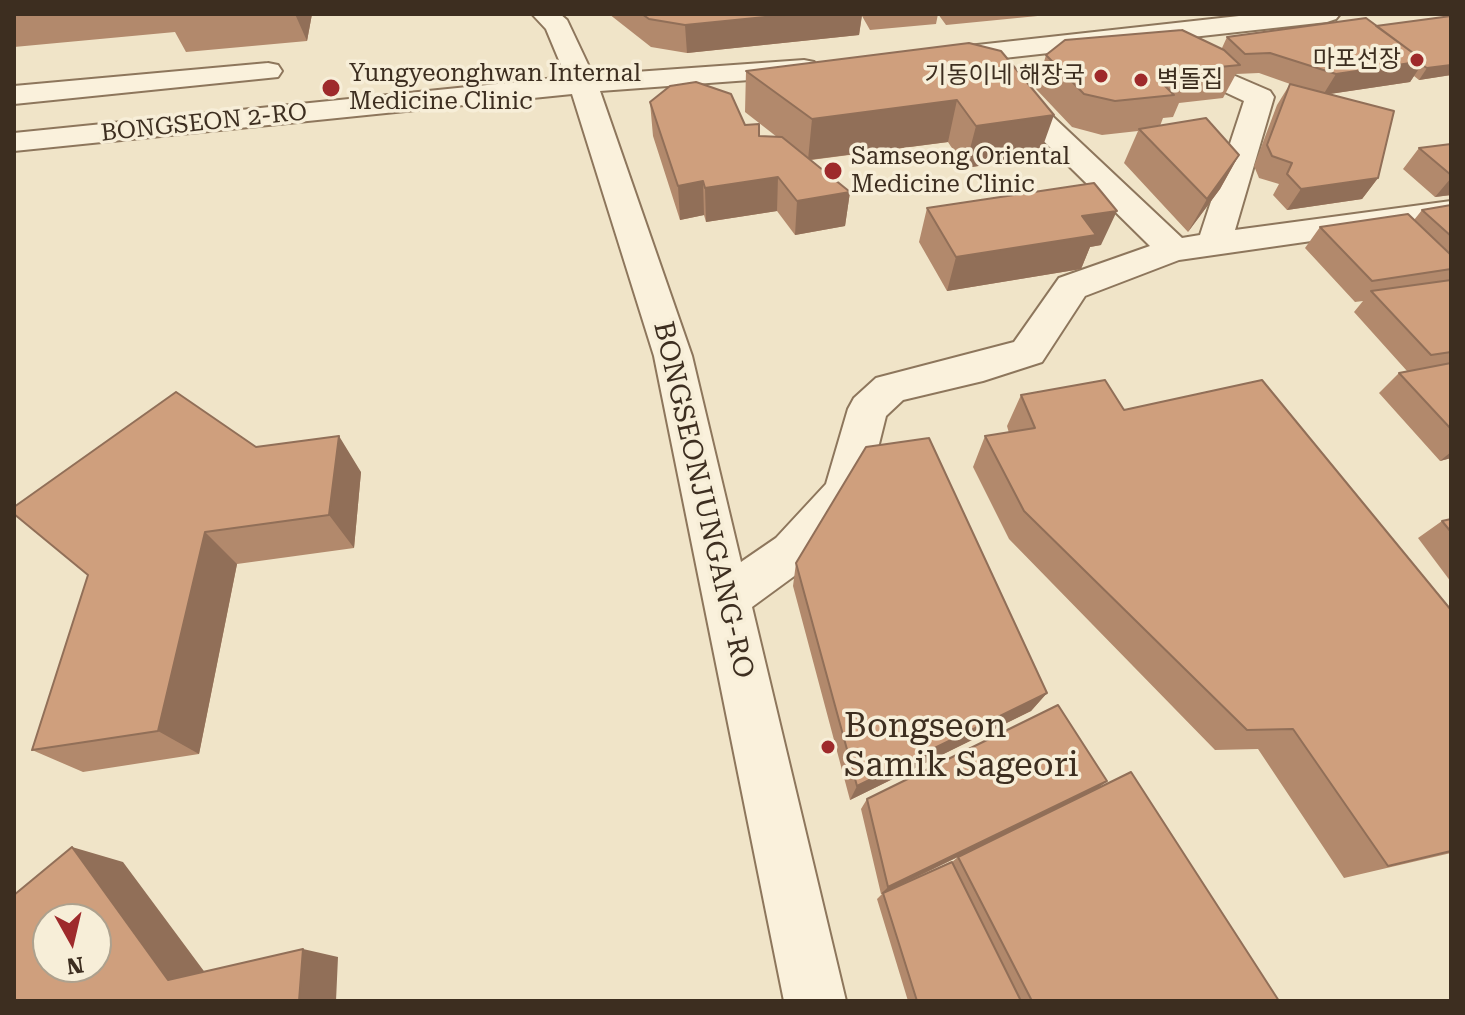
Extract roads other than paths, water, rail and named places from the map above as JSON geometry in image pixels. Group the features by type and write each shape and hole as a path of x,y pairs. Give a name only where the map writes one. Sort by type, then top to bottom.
{"street":[{"name":"BONGSEONJUNGANG-RO","path":"545,14 558,26 583,84 673,356 815,1001"},
{"path":"921,59 1139,36 1189,21 1327,14"},
{"path":"1139,36 1153,48 1260,97 1214,245"},
{"path":"967,55 1018,98 1174,250"},
{"name":"BONGSEON 2-RO","path":"14,142 583,84 829,66"},
{"path":"14,95 268,71"},
{"path":"728,597 792,552 845,492 868,409 890,388 983,367 1028,352 1072,287 1174,250 1451,211"},
{"path":"1382,221 1411,250"}],"place":[{"name":"마포선장","path":"1417,60"},
{"name":"기동이네 해장국","path":"1101,76"},
{"name":"벽돌집","path":"1141,80"},
{"name":"Yungyeonghwan Internal Medicine Clinic","path":"331,88"},
{"name":"Samseong Oriental Medicine Clinic","path":"833,171"},
{"name":"Bongseon Samik Sageori","path":"828,747"}]}
